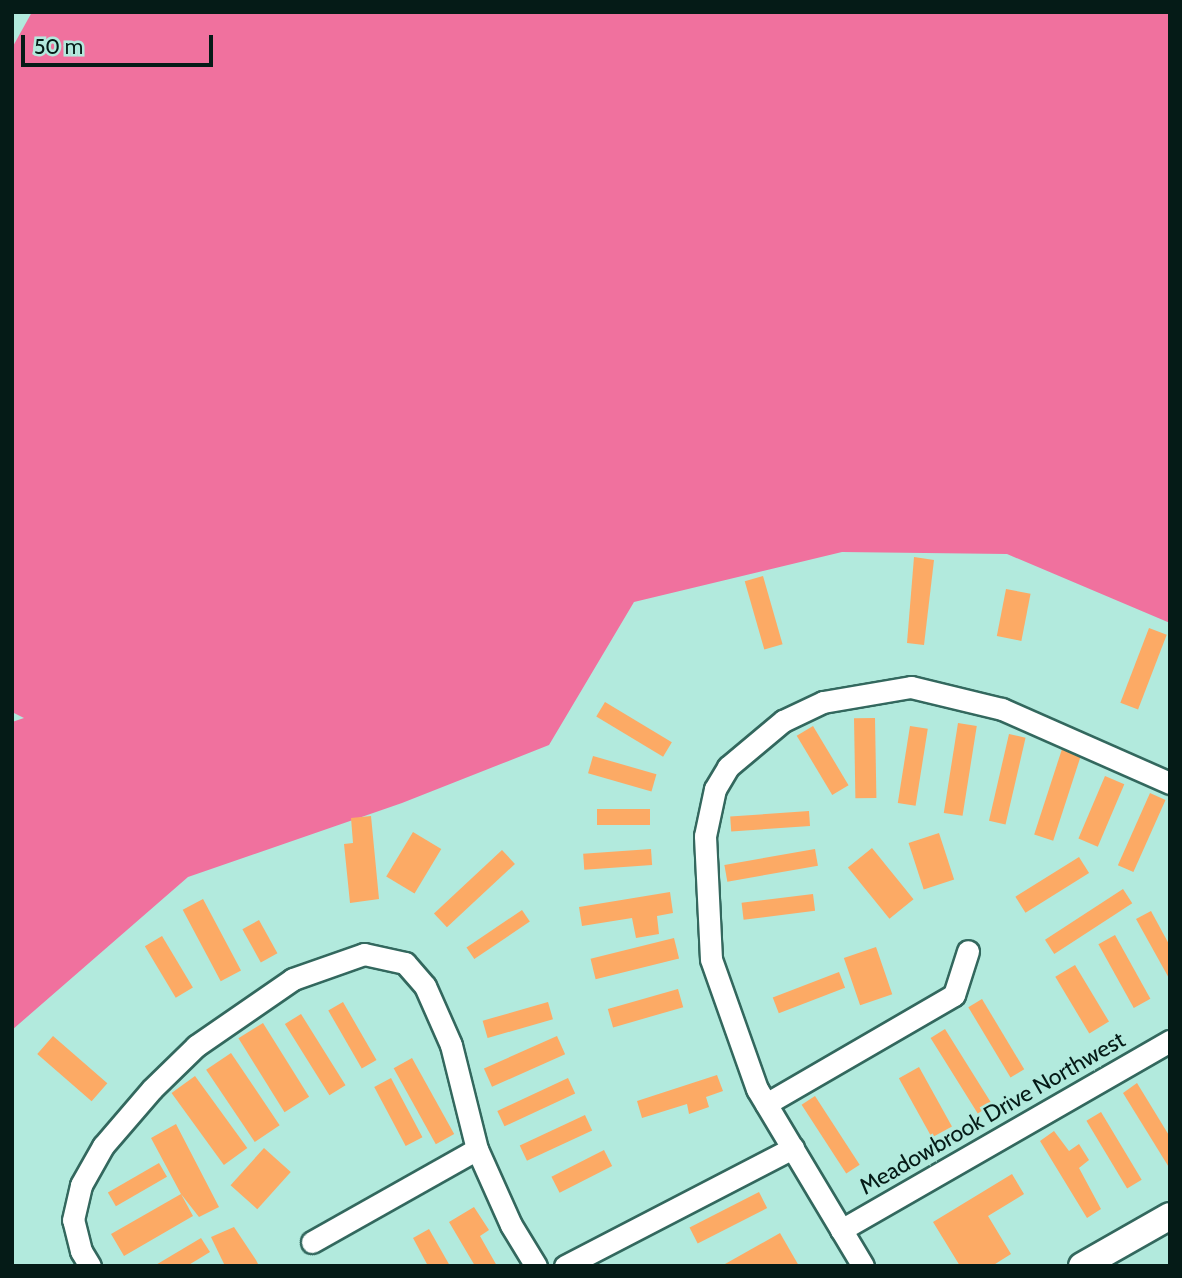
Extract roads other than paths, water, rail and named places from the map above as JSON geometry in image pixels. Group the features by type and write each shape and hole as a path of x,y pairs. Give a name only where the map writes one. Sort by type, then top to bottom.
{"street":[{"path":"863,1266 766,1104 725,1007 711,959 704,879 705,836 715,789 747,747 783,721 824,702 911,687 1002,709 1170,783"},
{"path":"766,1104 954,995 968,951"},
{"path":"90,1266 81,1251 73,1220 81,1185 103,1146 196,1046 293,979 364,954 390,957 416,974 451,1045 477,1149 511,1225 536,1266"},
{"name":"Meadowbrook Drive Northwest","path":"841,1230 1170,1041"},
{"path":"565,1266 793,1148"},
{"path":"312,1242 477,1149"},
{"path":"1082,1266 1170,1216"}]}
